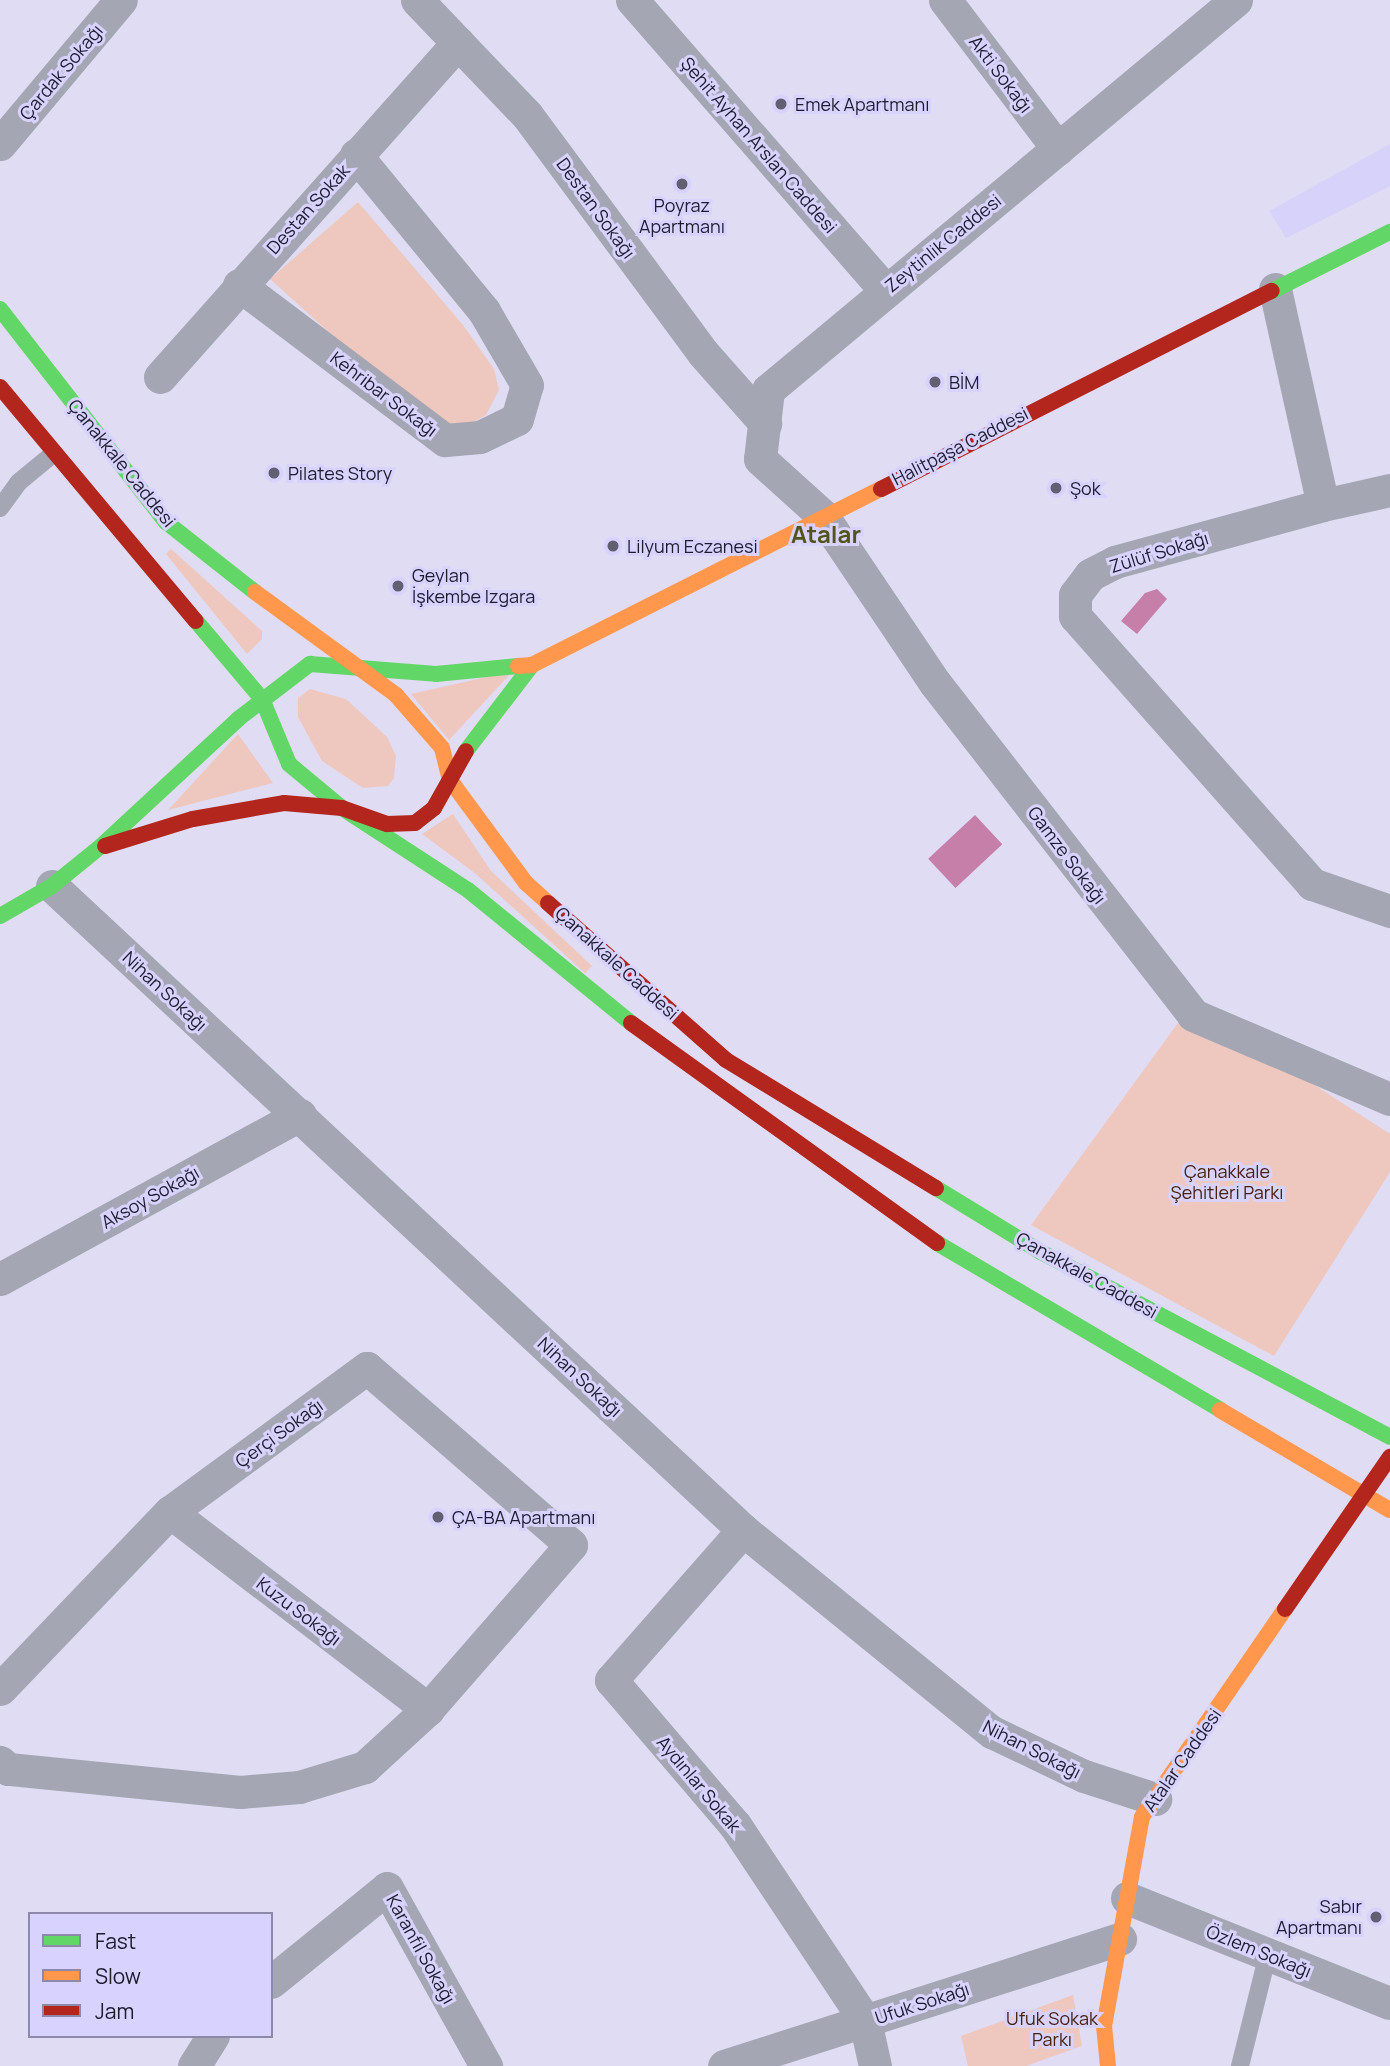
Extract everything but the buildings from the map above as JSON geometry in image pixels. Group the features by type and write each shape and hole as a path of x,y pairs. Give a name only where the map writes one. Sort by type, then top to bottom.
{"main road":[{"name":"Halitpaşa Caddesi","path":"532,665 822,515 1390,232"},
{"name":"Çanakkale Caddesi","path":"0,309 166,522 355,669 396,695 442,747 450,780 526,883 726,1060 1041,1252 1390,1437"},
{"name":"Çanakkale Caddesi","path":"0,387 262,699 289,764 342,808 468,890 587,991 921,1234 1390,1510"},
{"path":"0,916 52,886 100,847 262,699 310,664 436,674 532,665"},
{"path":"100,847 238,809 284,803 342,808 387,824 415,823 434,808 479,729 532,665"},
{"name":"Atalar Caddesi","path":"1108,2066 1104,2026 1142,1817 1390,1457"}],"street":[{"name":"Çardak Sokağı","path":"0,144 121,0"},
{"name":"Destan Sokağı","path":"417,0 527,115 703,353 765,423"},
{"name":"Şehit Ayhan Arslan Caddesi","path":"632,0 886,290"},
{"name":"Akti Sokağı","path":"945,0 1058,149"},
{"name":"Zeytinlik Caddesi","path":"822,515 761,459 768,390 1236,0"},
{"name":"Destan Sokak","path":"160,376 458,43"},
{"name":"Kehribar Sokağı","path":"239,285 445,440 480,437 517,419 527,385 484,311 356,155"},
{"path":"1275,289 1324,505"},
{"name":"Zülüf Sokağı","path":"1390,490 1324,505 1115,562 1090,575 1075,595 1075,616 1312,884 1390,911"},
{"name":"Gamze Sokağı","path":"822,515 935,683 1194,1014 1388,1091"},
{"name":"Nihan Sokağı","path":"52,886 743,1531 992,1732 1084,1776 1155,1799"},
{"name":"Aksoy Sokağı","path":"0,1279 300,1115"},
{"name":"Çerçi Sokağı","path":"0,1689 170,1512 367,1368 571,1545 428,1709"},
{"name":"Kuzu Sokağı","path":"170,1512 428,1709"},
{"name":"Aydınlar Sokak","path":"743,1531 611,1680 736,1825 866,2021 875,2066"},
{"path":"0,1762 8,1769 240,1792 299,1787 365,1767 428,1709"},
{"name":"Karanfil Sokağı","path":"273,1980 387,1888 486,2066"},
{"name":"Özlem Sokağı","path":"1128,1898 1390,2003"},
{"name":"Ufuk Sokağı","path":"724,2066 1120,1939"},
{"path":"194,2066 212,2038"}],"lane":[{"path":"0,508 19,482 54,453"},
{"path":"1240,2066 1268,1954"}],"shaded area":[{"path":"1390,144 1390,186 1286,238 1269,211"},
{"path":"1157,589 1167,599 1137,634 1121,621 1145,593"},
{"path":"975,815 1002,844 955,888 928,859"}],"green space":[{"path":"358,202 463,325 494,369 499,390 486,415 466,427 447,428 394,391 270,279"},
{"path":"171,549 262,631 262,639 247,654 166,554"},
{"path":"513,671 449,740 411,694"},
{"path":"310,689 346,699 387,737 396,756 394,778 388,786 363,788 322,761 298,717 298,698"},
{"path":"238,734 273,783 168,810"},
{"path":"453,814 491,871 592,966 585,973 476,874 422,834"},
{"name":"Çanakkale Şehitleri Parkı","path":"1191,1005 1390,1134 1390,1172 1274,1356 1031,1225"},
{"name":"Ufuk Sokak Parkı","path":"1073,1995 1082,2046 1026,2066 968,2066 961,2036"}],"traffic: fast":[{"path":"1272,291 1390,232"},
{"path":"0,309 166,522 255,592"},
{"path":"196,621 262,699 289,764 342,808 468,890 631,1023"},
{"path":"0,916 52,886 100,847 238,719 310,664 436,674 518,666"},
{"path":"466,751 532,665"},
{"path":"936,1188 1041,1252 1390,1437"},
{"path":"937,1243 1220,1410"}],"traffic: slow":[{"path":"518,666 532,665 881,489"},
{"path":"255,592 396,695 442,748 450,780 526,883 548,903"},
{"path":"1220,1410 1390,1510"},
{"path":"1108,2066 1104,2026 1142,1817 1285,1609"}],"traffic: jam":[{"path":"881,489 1272,291"},
{"path":"0,387 196,621"},
{"path":"105,846 193,819 284,803 342,808 387,824 415,823 434,808 466,751"},
{"path":"548,903 726,1060 936,1188"},
{"path":"631,1023 937,1243"},
{"path":"1285,1609 1390,1457"}],"place":[{"name":"Emek Apartmanı","path":"781,104"},
{"name":"Poyraz Apartmanı","path":"682,184"},
{"name":"BİM","path":"935,382"},
{"name":"Pilates Story","path":"274,473"},
{"name":"Şok","path":"1056,488"},
{"name":"Lilyum Eczanesi","path":"613,546"},
{"name":"Geylan İşkembe Izgara","path":"398,586"},
{"name":"ÇA-BA Apartmanı","path":"438,1517"},
{"name":"Sabır Apartmanı","path":"1376,1917"}],"district":[{"name":"Atalar","path":"826,534"}]}
